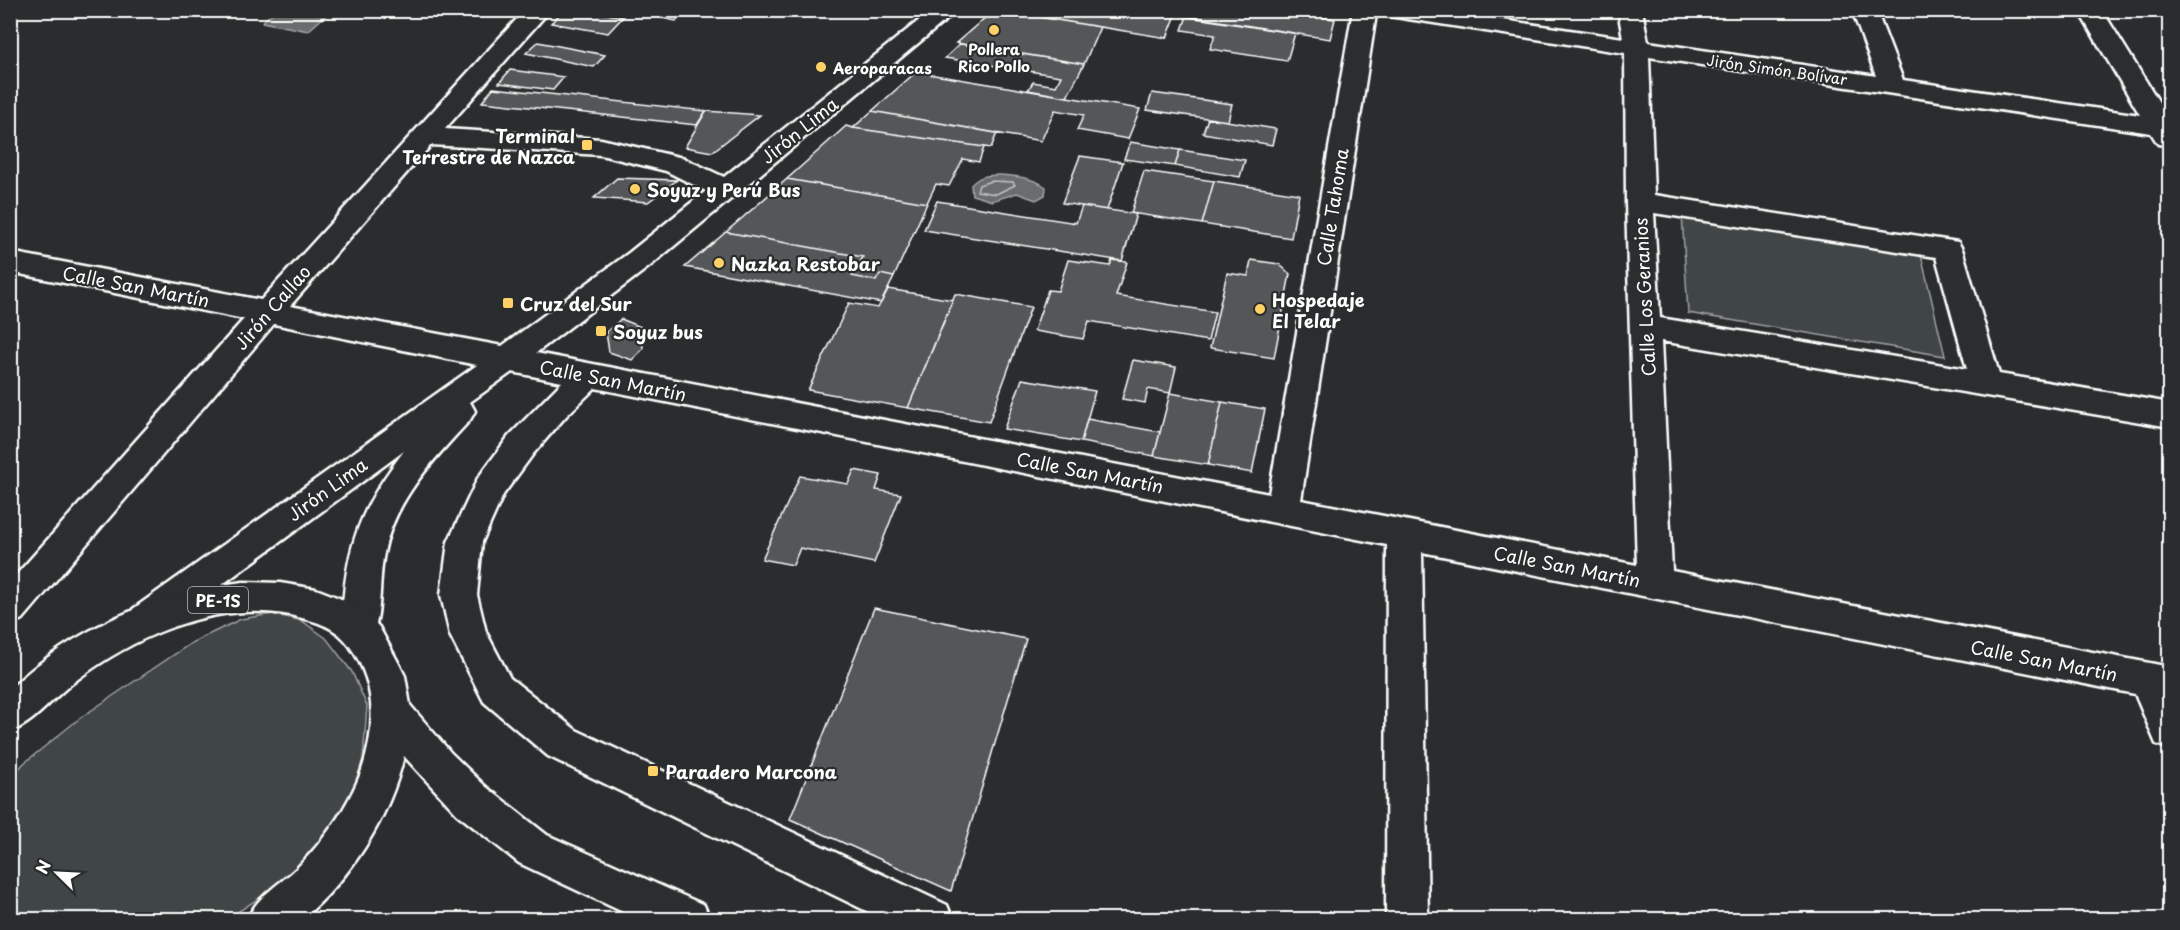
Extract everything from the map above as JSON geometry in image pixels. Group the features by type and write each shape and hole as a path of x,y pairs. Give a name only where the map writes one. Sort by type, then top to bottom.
{"main road":[{"name":"Jirón Callao","path":"10,608 267,312 539,10"},
{"name":"Jirón Lima","path":"146,620 507,359 640,259 947,10"},
{"name":"Calle Tahoma","path":"1283,510 1365,10"},
{"name":"Jirón Simón Bolívar","path":"1385,10 1892,85 2166,132"},
{"name":"Calle Los Geranios","path":"1630,10 1637,48 1640,202 1655,583"},
{"path":"1863,10 1892,85"},
{"path":"2090,10 2166,132"},
{"path":"424,136 601,147 674,164 726,189"},
{"path":"1640,202 1948,249 1986,386"},
{"name":"Calle San Martín","path":"10,262 2159,682"},
{"path":"1646,327 2169,415"},
{"name":"Jirón Lima","path":"358,628 366,552 383,508 405,474 434,437 507,359"},
{"path":"588,376 555,407 521,445 490,488 465,542 459,595 468,635 497,690 562,743 932,920"},
{"path":"1404,534 1407,920"},
{"name":"PE-1S","path":"10,716 43,684 93,648 146,620 209,601 267,596 318,605 358,628 384,665 393,713 384,766 357,824 313,880 268,920"},
{"path":"2159,682 2169,731"},
{"name":"PE-1S","path":"393,713 437,766 471,800 532,849 689,920"}],"shaded area":[{"path":"1682,214 1920,251 1945,356 1688,313"},
{"path":"273,614 302,621 326,638 352,672 367,706 363,759 347,809 309,858 261,897 227,919 11,920 11,779 23,764 80,718 193,642 241,619"}],"water":[{"path":"275,11 301,11 326,15 308,31 262,22"},
{"path":"999,175 1035,181 1046,187 1045,195 1036,200 1017,193 992,201 972,195 971,185 977,180"}],"building":[{"path":"564,10 585,10 623,17 608,33 551,23"},
{"path":"625,10 686,10 676,21"},
{"path":"994,10 1100,27 1084,64 956,43"},
{"path":"996,10 1166,10 1177,12 1167,38"},
{"path":"1166,10 1279,10 1335,19 1330,39 1177,15 1177,12"},
{"path":"1187,16 1295,33 1287,61 1210,49 1215,35 1182,30"},
{"path":"538,42 605,55 594,67 526,53"},
{"path":"960,44 1084,64 1067,97 1028,90 1033,82 1056,86 1061,76 945,58"},
{"path":"510,70 564,77 553,90 499,83"},
{"path":"916,72 1140,109 1128,139 1077,130 1084,115 1055,110 1041,141 872,111"},
{"path":"493,88 706,111 697,125 482,102"},
{"path":"1152,93 1232,104 1228,121 1147,110"},
{"path":"706,111 760,115 712,152 685,147"},
{"path":"872,111 997,133 991,148 853,128"},
{"path":"1208,118 1276,129 1272,145 1203,133"},
{"path":"846,126 984,147 979,162 963,159 949,186 936,184 927,203 787,179"},
{"path":"1130,142 1180,150 1175,166 1124,159"},
{"path":"1180,150 1245,160 1240,177 1175,166"},
{"path":"1080,156 1123,162 1107,210 1062,203"},
{"path":"1144,171 1214,181 1202,224 1131,213"},
{"name":"Soyuz y Perú Bus","path":"617,178 677,180 648,202 594,198"},
{"path":"787,179 927,203 894,277 880,274 876,281 852,276 863,257 726,232"},
{"path":"1214,181 1299,194 1291,238 1202,224"},
{"path":"937,201 1076,223 1082,206 1136,214 1122,261 924,230"},
{"path":"726,232 863,257 852,276 876,281 880,274 894,277 881,303 685,267"},
{"path":"1068,260 1110,266 1112,260 1127,262 1116,296 1215,312 1208,341 1089,321 1083,339 1034,331 1048,290 1058,291"},
{"path":"1251,260 1279,264 1290,274 1274,358 1210,348 1227,273 1248,276"},
{"path":"888,289 953,300 908,408 808,390 849,303 878,308"},
{"path":"955,294 1031,307 989,422 908,408"},
{"path":"621,319 641,327 643,349 632,360 609,352 606,332"},
{"path":"1133,360 1176,367 1170,393 1148,389 1145,403 1122,399"},
{"path":"1022,379 1095,391 1081,442 1004,429"},
{"path":"1170,393 1222,402 1208,465 1154,456"},
{"path":"1222,402 1265,409 1252,473 1208,465"},
{"path":"1087,419 1160,432 1154,456 1081,442"},
{"path":"854,470 881,475 876,490 901,494 874,563 800,548 793,565 762,559 800,476 848,484"},
{"path":"874,608 1026,639 951,891 790,819"}],"place":[{"name":"Pollera Rico Pollo","path":"994,30"},
{"name":"Aeroparacas","path":"821,67"},
{"name":"Terminal Terrestre de Nazca","path":"587,145"},
{"name":"Soyuz y Perú Bus","path":"635,189"},
{"name":"Nazka Restobar","path":"719,263"},
{"name":"Cruz del Sur","path":"508,303"},
{"name":"Hospedaje El Telar","path":"1260,309"},
{"name":"Soyuz bus","path":"601,331"},
{"name":"Paradero Marcona","path":"653,771"}]}
